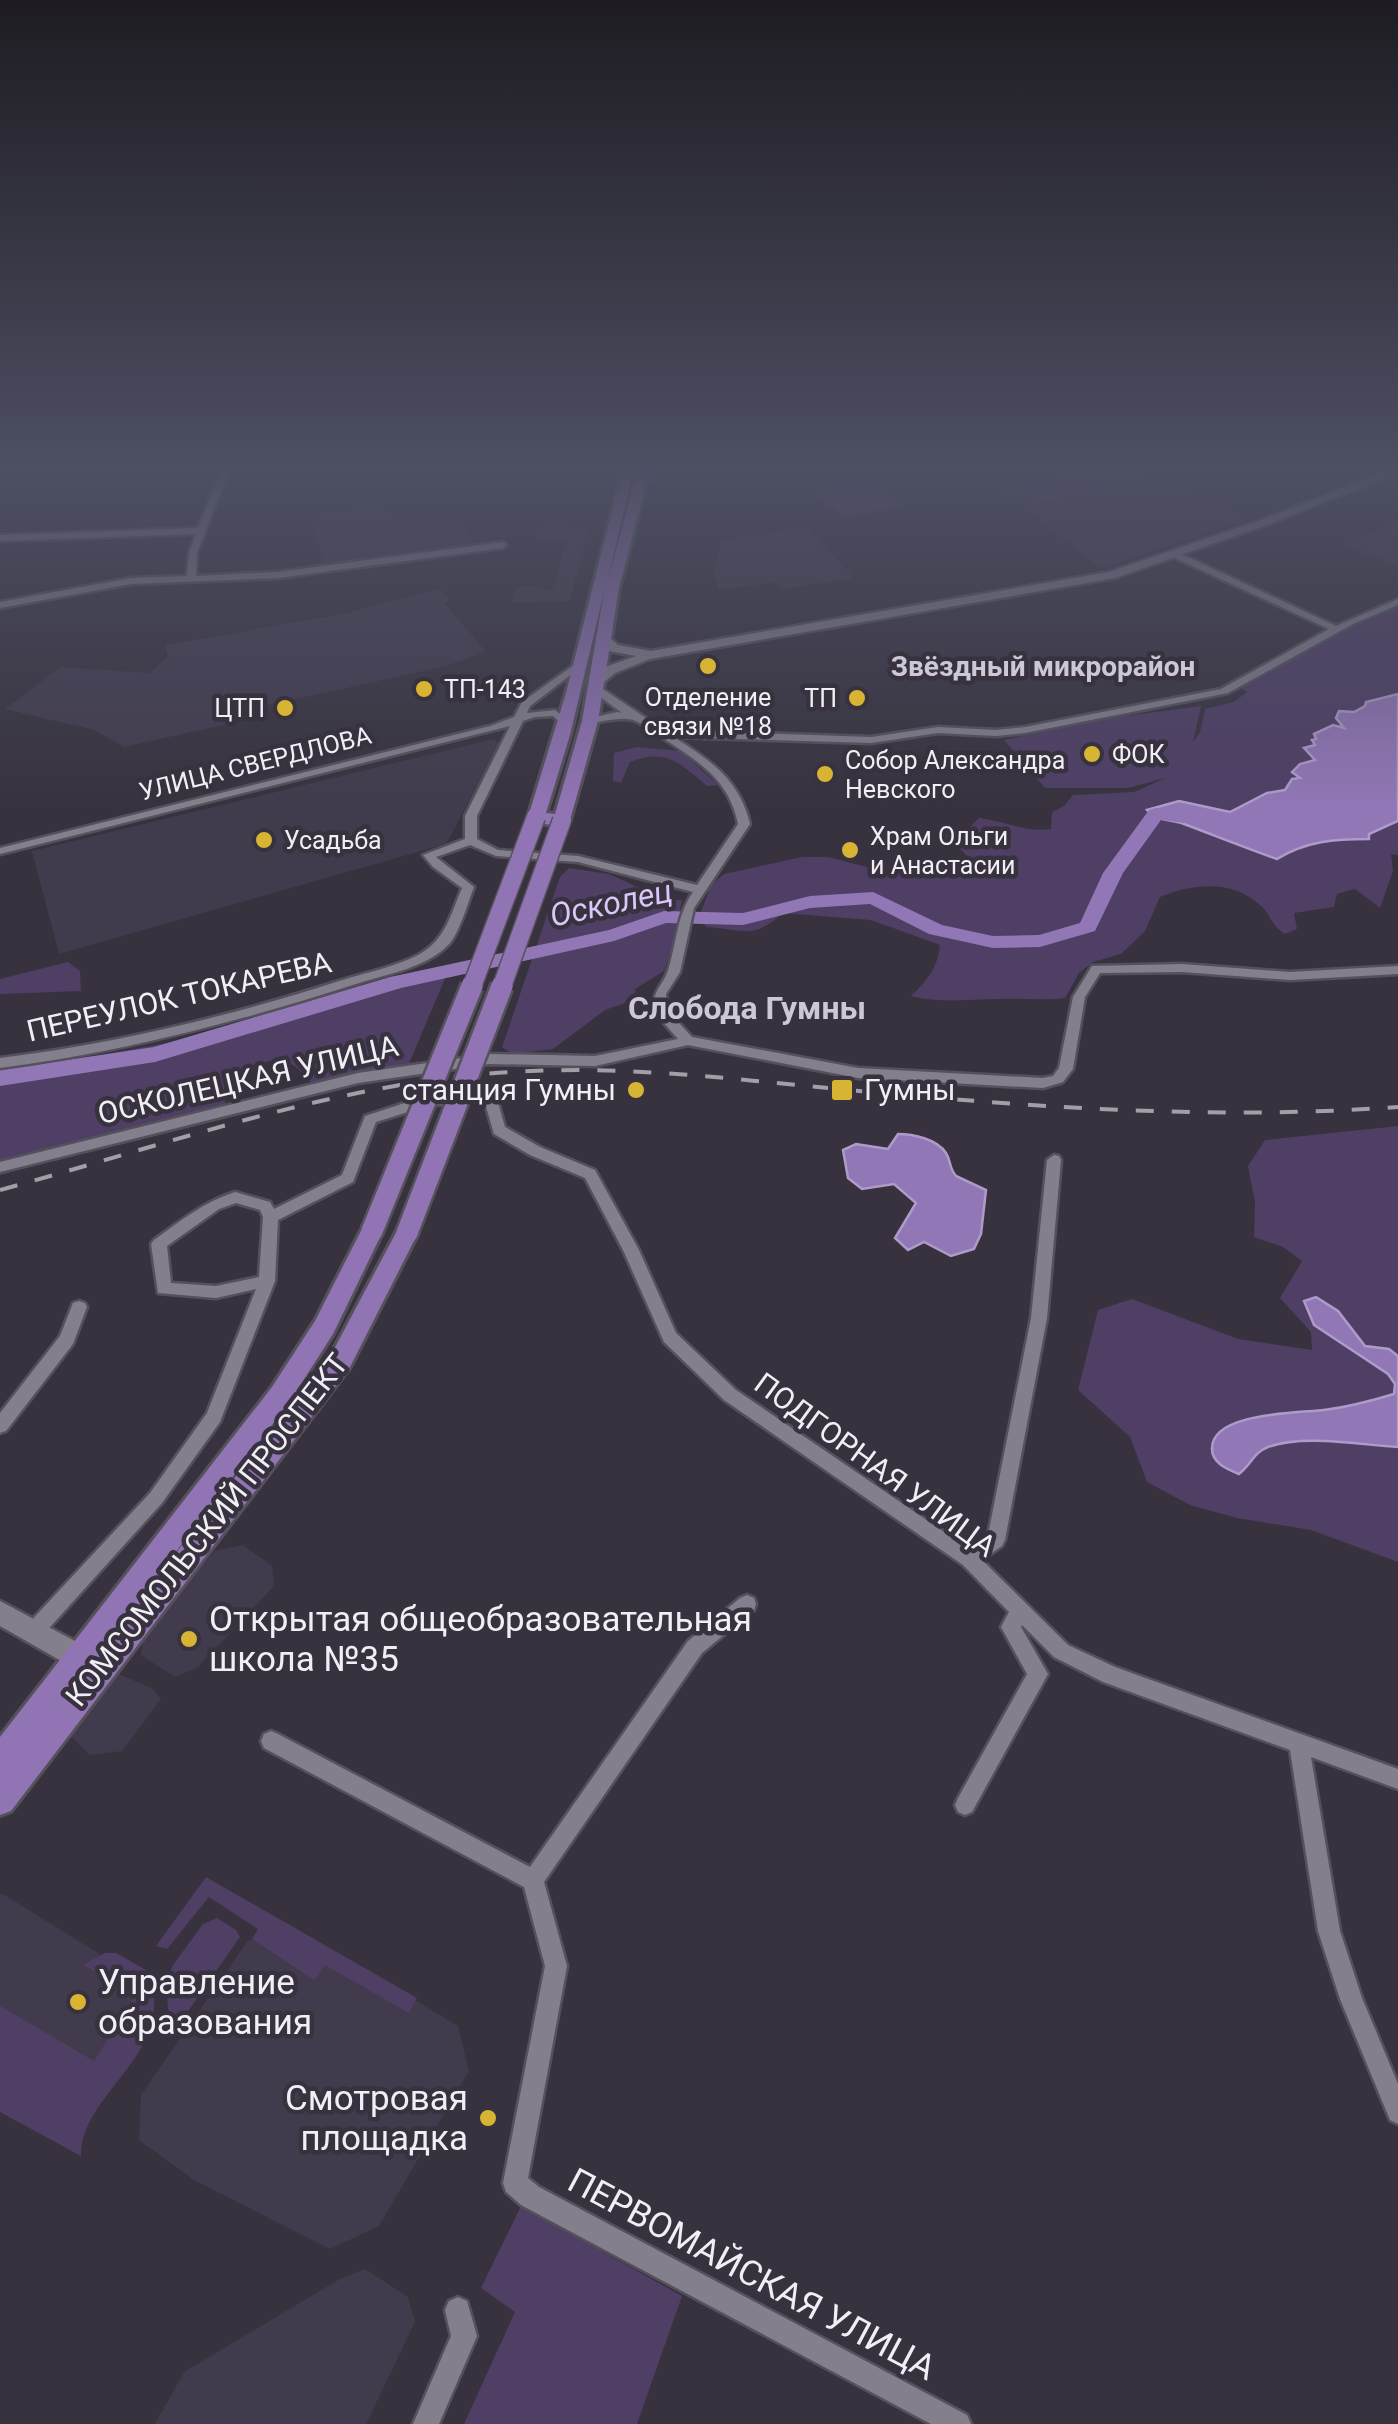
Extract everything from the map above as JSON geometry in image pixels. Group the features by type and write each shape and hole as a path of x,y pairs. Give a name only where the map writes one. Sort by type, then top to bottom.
{"main road":[{"name":"КОМСОМОЛЬСКИЙ ПРОСПЕКТ","path":"0,1761 281,1394 324,1327 372,1231 441,1068 536,817 568,724 599,581"},
{"name":"КОМСОМОЛЬСКИЙ ПРОСПЕКТ","path":"0,1800 298,1420 341,1360 407,1233 467,1082 562,820 590,721 602,639 616,581"},
{"path":"597,684 610,670 651,655 1074,581"},
{"path":"602,639 614,648 651,655"},
{"path":"536,817 562,820"},
{"path":"0,1613 79,1657"}],"street":[{"path":"0,605 130,581"},
{"path":"1232,581 1336,629"},
{"path":"661,733 871,740 938,730 1025,730 1224,691 1336,629 1398,602"},
{"path":"578,665 526,704 471,816 471,840 496,853 578,859 697,889"},
{"path":"597,684 640,721 732,788 744,813 744,824 697,889 688,908 674,972 660,994 660,1011 688,1042 858,1073 1043,1083 1058,1079 1066,1069 1079,996 1096,969 1182,968 1290,976 1398,970"},
{"name":"УЛИЦА СВЕРДЛОВА","path":"0,851 548,712 560,715 568,724"},
{"path":"590,721 617,715 640,721"},
{"name":"ПЕРЕУЛОК ТОКАРЕВА","path":"0,1062 104,1045 253,1012 426,956 446,940 468,887 429,856 471,840"},
{"name":"ОСКОЛЕЦКАЯ УЛИЦА","path":"0,1167 358,1078 489,1059 596,1060 688,1042"},
{"name":"ПОДГОРНАЯ УЛИЦА","path":"271,1216 348,1178 370,1119 426,1102 489,1095 499,1130 535,1151 590,1174 631,1250 670,1337 730,1395 969,1559 1060,1651 1110,1675 1398,1779"},
{"path":"969,1559 996,1540 1040,1318 1054,1160"},
{"path":"34,1630 156,1498 214,1417 267,1281 271,1216 265,1206 234,1197 214,1205 159,1244 164,1289 216,1292 267,1281"},
{"path":"0,1426 68,1340 78,1307"},
{"path":"271,1741 533,1880 695,1648 748,1604"},
{"path":"965,1804 1038,1674 1010,1626 1020,1613"},
{"path":"1299,1746 1329,1931 1351,1999 1398,2112"},
{"name":"ПЕРВОМАЙСКАЯ УЛИЦА","path":"533,1880 556,1966 515,2183 530,2196 958,2424"},
{"path":"426,2424 464,2336 458,2310"}],"shaded area":[{"path":"555,581 575,581 570,601 512,601 516,589 523,585 552,590"},
{"path":"715,581 833,581 781,589 774,582 719,590"},
{"path":"440,589 450,600 444,603 485,650 483,653 446,666 260,707 264,716 124,747 94,730 5,709 61,667 149,673 168,657 165,645 343,614"},
{"path":"1398,606 1398,694 1366,701 1366,706 1349,713 1343,721 1345,728 1316,739 1313,748 1305,748 1315,760 1285,790 1267,793 1230,812 1179,801 1148,810 1160,818 1277,859 1321,843 1368,839 1369,834 1398,821 1398,855 1391,854 1393,871 1380,908 1355,889 1337,894 1334,907 1294,913 1297,929 1285,934 1260,905 1237,891 1212,886 1173,893 1160,897 1145,931 1121,954 1093,962 1079,973 1065,998 1049,999 944,1000 911,996 931,973 940,945 871,920 783,913 763,927 747,931 706,927 699,917 711,885 724,874 802,857 828,857 874,869 954,878 980,872 955,842 934,837 970,827 979,818 1024,828 1051,829 1052,812 1073,795 1134,792 1165,778 1128,788 1045,788 1004,740 1104,719 1201,706 1193,742 1200,732 1205,709 1234,702 1247,692 1240,687 1326,639"},
{"path":"1398,694 1398,821 1369,834 1369,839 1321,842 1277,859 1147,810 1179,801 1230,812 1267,793 1285,790 1292,779 1300,778 1292,772 1300,764 1315,760 1304,748 1315,745 1314,734 1333,725 1344,728 1336,718 1339,711 1354,712 1366,702"},
{"path":"494,739 500,745 446,844 59,954 32,851"},
{"path":"637,747 681,751 718,785 707,786 663,757 630,762 621,783 613,781 614,753"},
{"path":"569,868 609,874 666,900 682,900 674,944 664,971 635,989 637,999 605,1010 553,1049 512,1054 502,1047 560,877"},
{"path":"68,962 80,971 81,991 0,994 0,979"},
{"path":"449,969 405,1073 316,1085 289,1063 261,1063 224,1077 225,1104 220,1114 0,1175 0,1074 177,1041 294,1012 402,976"},
{"path":"1398,1126 1398,1562 1311,1530 1237,1518 1190,1505 1147,1482 1130,1437 1078,1390 1098,1310 1132,1299 1238,1339 1312,1350 1311,1332 1280,1298 1302,1261 1283,1247 1254,1237 1255,1202 1248,1166 1265,1140"},
{"path":"898,1134 937,1144 946,1153 956,1176 986,1190 981,1234 974,1249 951,1256 924,1242 908,1250 895,1238 916,1203 894,1184 862,1189 848,1178 843,1150 856,1144 888,1149"},
{"path":"1316,1297 1338,1311 1365,1346 1389,1349 1398,1356 1398,1447 1315,1441 1282,1443 1263,1449 1239,1474 1230,1470 1217,1462 1212,1449 1216,1437 1240,1421 1333,1409 1394,1394 1395,1384 1388,1374 1314,1325 1304,1301"},
{"path":"243,1545 272,1566 274,1586 198,1667 175,1677 141,1655 144,1630 215,1551"},
{"path":"119,1674 153,1689 161,1699 122,1751 90,1755 70,1736 69,1718 103,1678"},
{"path":"206,1877 417,1998 409,2013 325,1965 314,1980 252,1939 258,1929 209,1897 167,1949 156,1946"},
{"path":"3,1894 154,1988 153,2010 109,2078 0,2099"},
{"path":"217,1918 240,1937 184,2017 174,2024 169,2021 166,1983 173,1965 203,1924"},
{"path":"285,1922 458,2026 469,2071 379,2226 330,2249 194,2180 139,2140 141,2095 247,1942"},
{"path":"105,1953 116,1953 146,1970 154,1998 152,2024 142,2047 96,2111 85,2133 81,2156 0,2112 0,2006 94,2061 136,1995 83,1965"},
{"path":"521,2206 682,2296 637,2424 464,2424 515,2312 481,2288"},
{"path":"365,2269 408,2297 415,2322 366,2424 155,2424 184,2372 340,2279"}],"waterway":[{"name":"Осколец","path":"0,1078 155,1054 398,982 614,935 664,917 743,919 810,902 873,898 936,930 993,942 1040,941 1088,927 1113,873 1156,814 1184,817"}],"railway":[{"path":"0,1190 328,1099 462,1076 530,1071 657,1073 936,1098 1134,1110 1266,1112 1398,1107"}],"place":[{"name":"Отделение связи №18","path":"708,666"},
{"name":"ТП-143","path":"424,689"},
{"name":"ТП","path":"857,698"},
{"name":"ЦТП","path":"285,708"},
{"name":"ФОК","path":"1092,754"},
{"name":"Собор Александра Невского","path":"825,774"},
{"name":"Усадьба","path":"264,840"},
{"name":"Храм Ольги и Анастасии","path":"850,850"},
{"name":"станция Гумны","path":"636,1090"},
{"name":"Гумны","path":"842,1090"},
{"name":"Открытая общеобразовательная школа №35","path":"189,1639"},
{"name":"Управление образования","path":"78,2002"},
{"name":"Смотровая площадка","path":"488,2118"}],"district":[{"name":"Звёздный микрорайон","path":"1043,666"},
{"name":"Слобода Гумны","path":"747,1008"}]}
